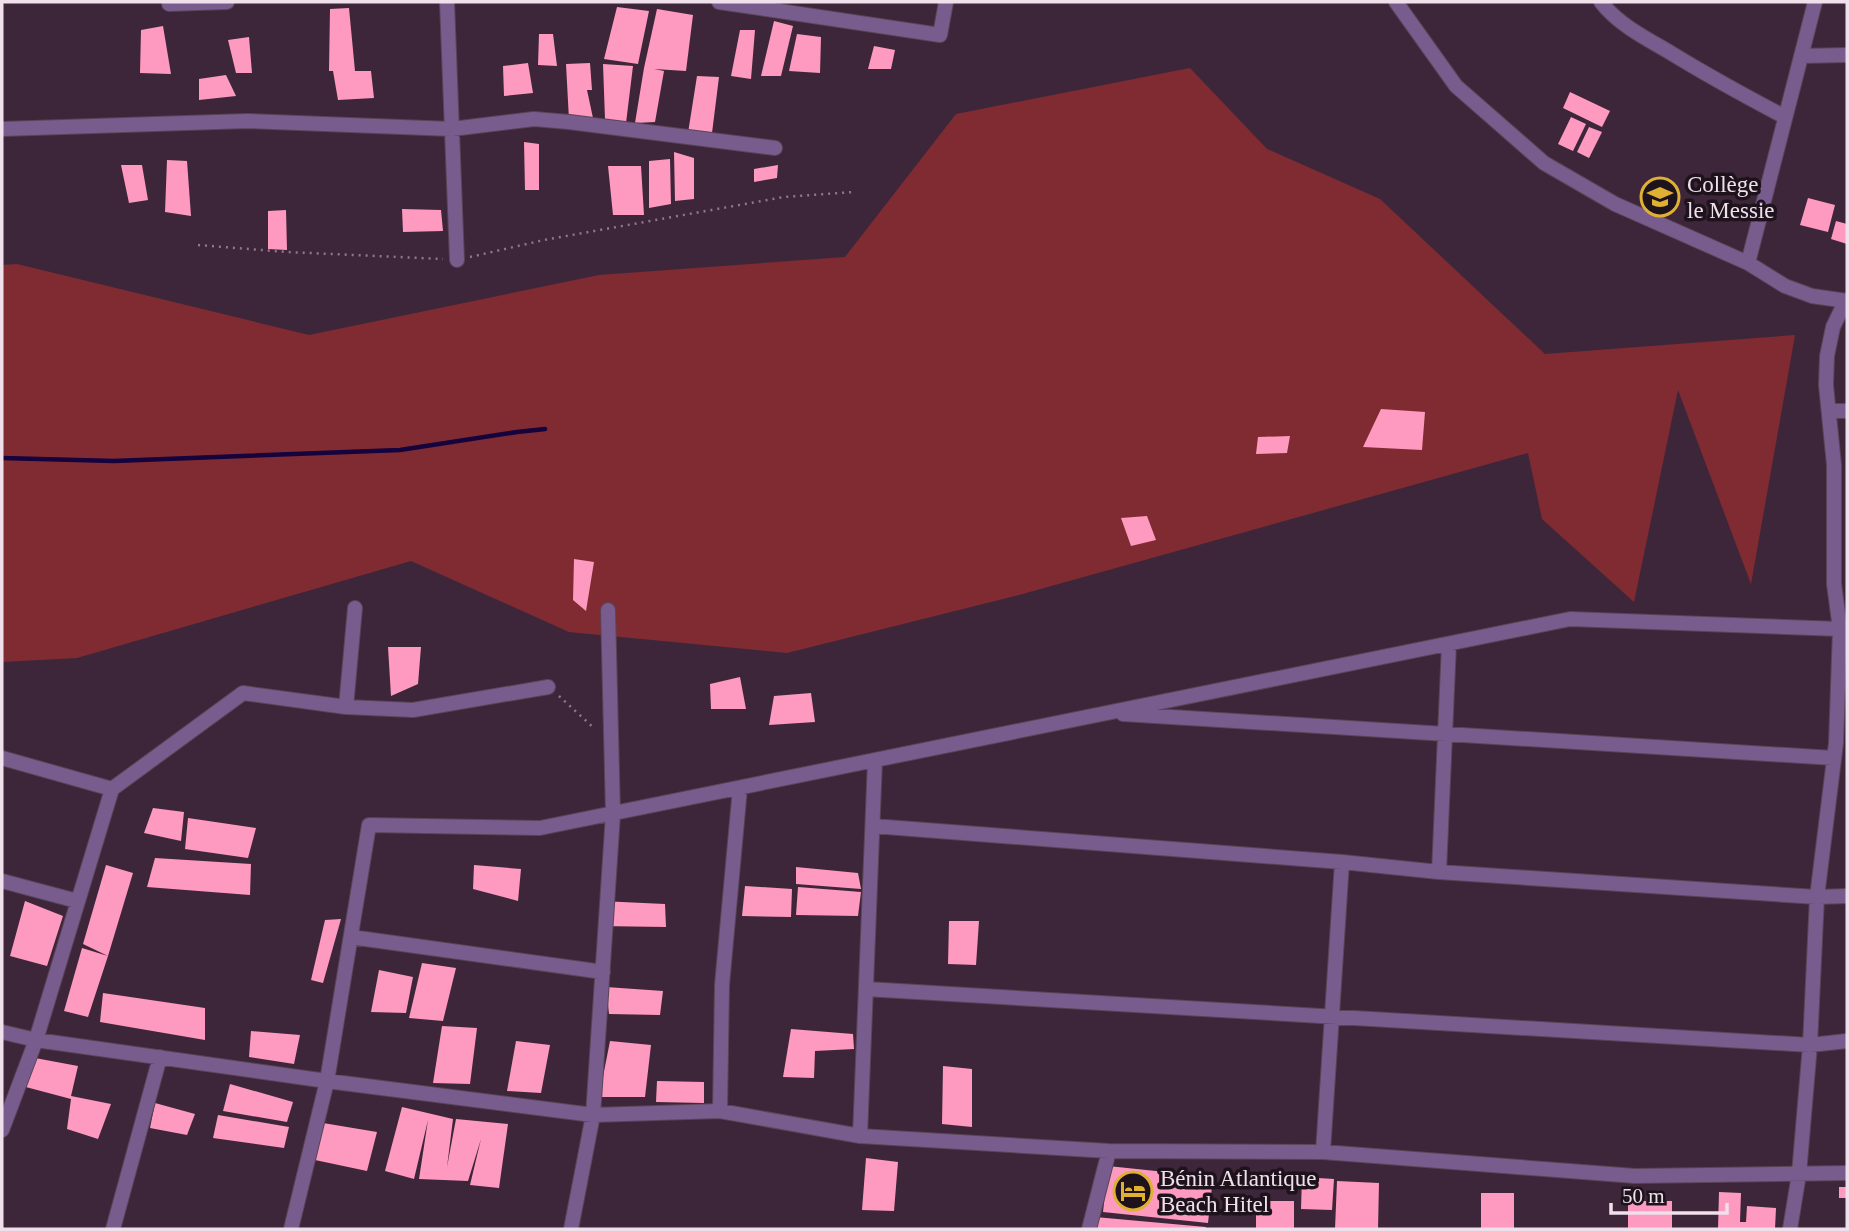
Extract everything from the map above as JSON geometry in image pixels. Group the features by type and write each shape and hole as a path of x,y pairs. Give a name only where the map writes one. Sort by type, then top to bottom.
{"street":[{"path":"169,4 227,2"},
{"path":"447,2 457,260"},
{"path":"719,2 940,35 946,2"},
{"path":"1396,2 1456,86 1544,163 1615,204 1748,263 1785,286 1812,296 1846,301 1833,327 1827,356 1826,385 1834,465 1834,583 1840,629 1842,743 1834,758 1817,897 1810,1045 1799,1174 1790,1229"},
{"path":"1601,2 1609,12 1642,36 1785,117"},
{"path":"1748,263 1815,2"},
{"path":"1801,55 1847,55"},
{"path":"2,129 247,121 452,129 534,119 775,148"},
{"path":"1829,411 1847,411"},
{"path":"346,707 355,608"},
{"path":"571,1229 593,1115 604,972 613,814 608,610"},
{"path":"291,1229 327,1081 369,825 540,828 1570,619 1840,629"},
{"path":"1439,872 1449,644"},
{"path":"2,1130 36,1040 112,789 243,693 346,707 413,710 548,687"},
{"path":"1104,713 1834,758"},
{"path":"2,758 112,789"},
{"path":"860,1136 875,760"},
{"path":"720,1111 722,985 740,788"},
{"path":"873,826 1342,862 1439,872 1817,897 1847,896"},
{"path":"1323,1152 1342,862"},
{"path":"2,881 77,901"},
{"path":"351,937 604,972"},
{"path":"866,989 1810,1045 1847,1041"},
{"path":"2,1031 36,1040 593,1115 720,1111 860,1136 1109,1150 1323,1152 1635,1176 1847,1173"},
{"path":"113,1229 160,1057"},
{"path":"1089,1229 1109,1150"}],"path":[{"path":"198,245 457,260 544,240 784,197 853,192"},
{"path":"548,687 612,744"}],"shaded area":[{"path":"1190,68 1267,149 1380,199 1545,354 1795,335 1751,584 1678,390 1634,602 1542,519 1528,453 1019,595 787,653 569,632 411,561 77,658 2,662 2,265 17,264 309,335 599,275 845,257 956,114"}],"building":[{"path":"617,7 649,11 638,64 604,59"},
{"path":"349,8 355,71 371,71 374,98 338,100 333,71 329,71 330,9"},
{"path":"657,9 693,15 686,71 654,69 664,71 655,122 635,123 644,68"},
{"path":"774,21 793,26 781,76 761,76"},
{"path":"163,26 171,74 140,73 141,30"},
{"path":"740,30 755,30 751,79 731,76"},
{"path":"539,34 553,34 557,66 538,65"},
{"path":"797,34 821,37 820,73 789,71"},
{"path":"249,37 252,73 236,73 228,40"},
{"path":"874,46 895,50 891,69 868,69"},
{"path":"528,63 533,93 504,96 503,66"},
{"path":"590,63 592,90 587,90 593,118 569,120 566,64"},
{"path":"603,64 633,66 626,123 605,119"},
{"path":"226,75 236,96 199,100 199,79"},
{"path":"697,76 719,77 712,133 688,133"},
{"path":"1570,92 1610,111 1602,127 1563,108"},
{"path":"1571,117 1586,124 1573,151 1558,144"},
{"path":"1589,127 1602,132 1589,158 1577,152"},
{"path":"524,142 539,144 539,190 525,190"},
{"path":"674,152 694,158 694,199 675,201"},
{"path":"670,159 671,204 649,208 649,161"},
{"path":"167,160 187,161 191,216 165,212"},
{"path":"121,165 142,165 148,200 129,203"},
{"path":"778,165 777,178 754,182 754,169"},
{"path":"608,166 641,166 644,215 613,215"},
{"path":"1808,198 1835,205 1828,232 1800,225"},
{"path":"402,209 441,210 443,231 403,232"},
{"path":"286,210 287,250 268,249 268,211"},
{"path":"1836,221 1847,224 1847,244 1831,239"},
{"path":"1381,409 1425,412 1422,450 1363,447"},
{"path":"1290,436 1287,453 1256,454 1258,437"},
{"path":"1147,516 1156,540 1131,546 1121,518"},
{"path":"574,559 594,562 586,611 573,600"},
{"path":"388,647 421,647 418,684 391,696"},
{"path":"740,677 746,709 711,709 710,684"},
{"path":"811,693 815,722 769,725 774,696"},
{"path":"153,808 184,812 181,841 144,833"},
{"path":"188,818 256,828 248,858 185,849"},
{"path":"155,858 251,864 250,895 147,887"},
{"path":"106,865 133,873 108,956 83,944"},
{"path":"474,865 521,869 518,901 473,889"},
{"path":"796,867 858,873 861,889 796,884"},
{"path":"745,886 792,889 791,917 742,916"},
{"path":"798,887 861,892 858,916 796,915"},
{"path":"25,901 63,916 47,966 10,956"},
{"path":"600,901 665,904 666,927 599,926"},
{"path":"341,919 323,983 311,980 325,920"},
{"path":"949,921 979,921 976,965 948,964"},
{"path":"82,948 108,956 88,1017 64,1011"},
{"path":"422,963 456,968 443,1021 409,1018"},
{"path":"379,970 413,977 406,1013 371,1012"},
{"path":"606,987 663,991 660,1015 609,1014"},
{"path":"103,993 205,1008 205,1040 100,1022"},
{"path":"442,1026 477,1028 470,1084 433,1083"},
{"path":"791,1029 853,1034 854,1049 815,1051 814,1078 783,1077"},
{"path":"251,1031 300,1035 294,1064 249,1057"},
{"path":"516,1041 550,1045 541,1093 507,1091"},
{"path":"610,1041 651,1045 645,1097 599,1097"},
{"path":"35,1058 78,1066 71,1096 111,1104 98,1139 67,1129 71,1099 22,1086"},
{"path":"943,1066 972,1069 972,1127 942,1124"},
{"path":"657,1081 704,1082 704,1103 656,1102"},
{"path":"230,1084 293,1102 287,1122 223,1111"},
{"path":"155,1103 195,1114 187,1135 150,1128"},
{"path":"402,1107 453,1119 447,1167 456,1119 508,1124 499,1188 470,1185 481,1139 468,1181 419,1179 428,1120 414,1179 385,1171"},
{"path":"218,1115 289,1127 284,1148 213,1138"},
{"path":"323,1123 377,1132 367,1171 315,1160"},
{"path":"866,1158 898,1162 894,1211 862,1210"},
{"path":"1108,1166 1213,1177 1208,1223 1103,1212"},
{"path":"1302,1177 1334,1179 1332,1210 1301,1209"},
{"path":"1337,1181 1379,1183 1378,1229 1335,1229"},
{"path":"1839,1187 1847,1187 1847,1198 1839,1198"},
{"path":"1719,1192 1741,1193 1740,1222 1746,1222 1747,1206 1776,1208 1775,1229 1718,1229"},
{"path":"1481,1193 1514,1193 1514,1229 1481,1229"},
{"path":"1256,1201 1294,1201 1294,1229 1256,1229"},
{"path":"1628,1201 1672,1201 1672,1229 1628,1229"},
{"path":"1095,1217 1206,1227 1206,1229 1094,1229"}],"waterway":[{"path":"2,458 114,461 400,450 545,429"}],"place":[{"name":"Collège le Messie","path":"1660,197"},
{"name":"Bénin Atlantique Beach Hitel","path":"1133,1191"}]}
